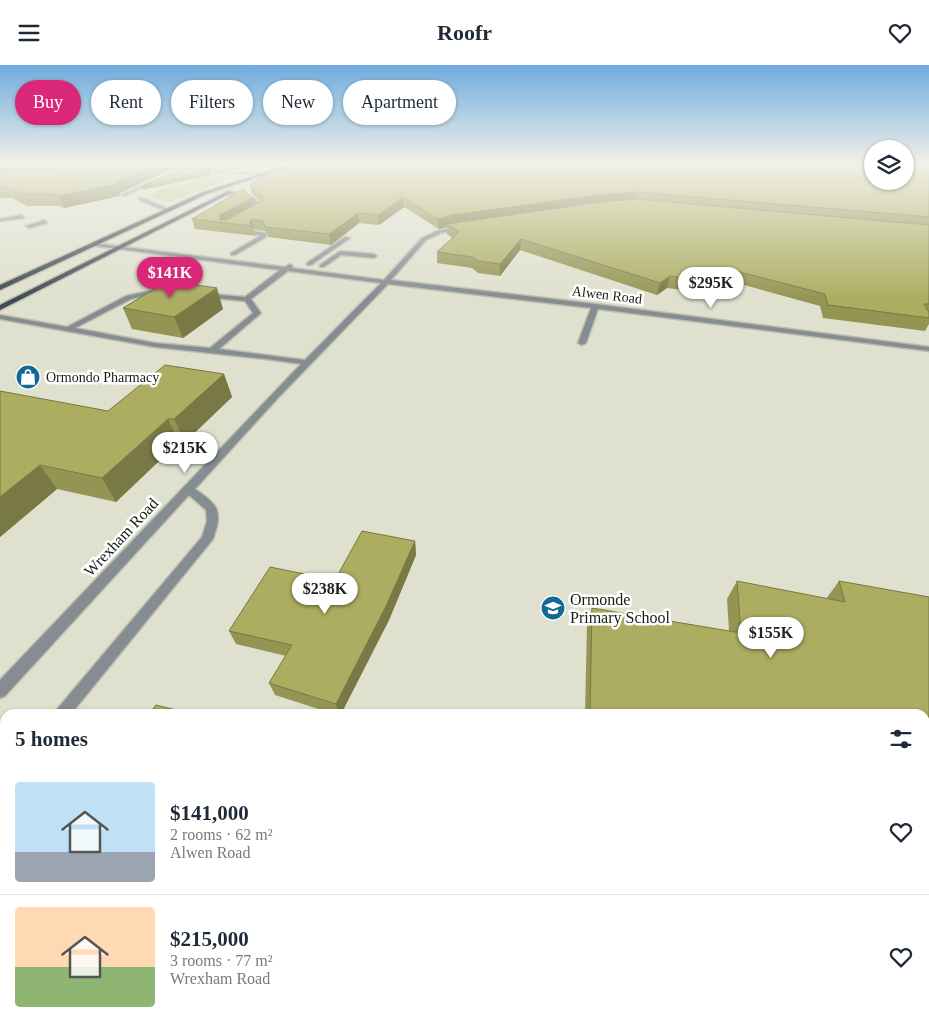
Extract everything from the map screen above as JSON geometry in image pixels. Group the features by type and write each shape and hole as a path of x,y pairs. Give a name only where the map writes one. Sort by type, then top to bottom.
{"main road":[{"path":"0,308 117,247 196,209"},
{"path":"0,288 168,210"}],"street":[{"path":"247,216 259,209"},
{"path":"2,220 22,217"},
{"path":"29,226 45,222"},
{"name":"Wrexham Road","path":"0,691 188,489 428,237 443,231 469,226"},
{"path":"233,254 263,237 263,234 256,232"},
{"name":"Alwen Road","path":"106,238 296,262 389,279"},
{"path":"309,264 347,238"},
{"name":"Alwen Road","path":"95,244 287,269 389,279 929,349"},
{"path":"322,266 340,253 374,256"},
{"path":"198,295 248,299 296,262"},
{"path":"70,328 132,296 151,291 179,293"},
{"path":"211,351 257,313 248,299"},
{"path":"582,343 595,306"},
{"path":"0,317 70,328 128,341 308,363"},
{"path":"65,709 207,539 214,521 214,510 208,503 188,489"}],"building":[{"path":"209,209 231,209 220,215 220,220 226,220 246,209 386,209 378,215 358,213 329,234 265,227 263,221 252,219 249,223 253,226 192,219"},
{"path":"422,209 496,209 452,215 438,219"},
{"path":"551,209 749,209 929,225 929,304 924,304 929,312 929,318 828,305 825,294 736,271 737,284 670,276 660,283 521,239 500,264 478,261 472,257 437,252 459,232 447,224"},
{"path":"835,209 929,209 929,217"},
{"path":"168,281 217,288 174,317 123,308"},
{"path":"165,365 224,374 174,419 168,419 102,478 40,465 0,497 0,391 108,411"},
{"path":"362,531 415,541 386,606 336,704 269,683 292,645 229,631 270,567 335,580"},
{"path":"737,581 845,602 839,581 929,597 929,709 590,709 592,608 741,633"},
{"path":"156,705 172,709 153,709"}],"place":[{"name":"Ormondo Pharmacy","path":"28,377"},
{"name":"Ormonde Primary School","path":"553,608"}]}
